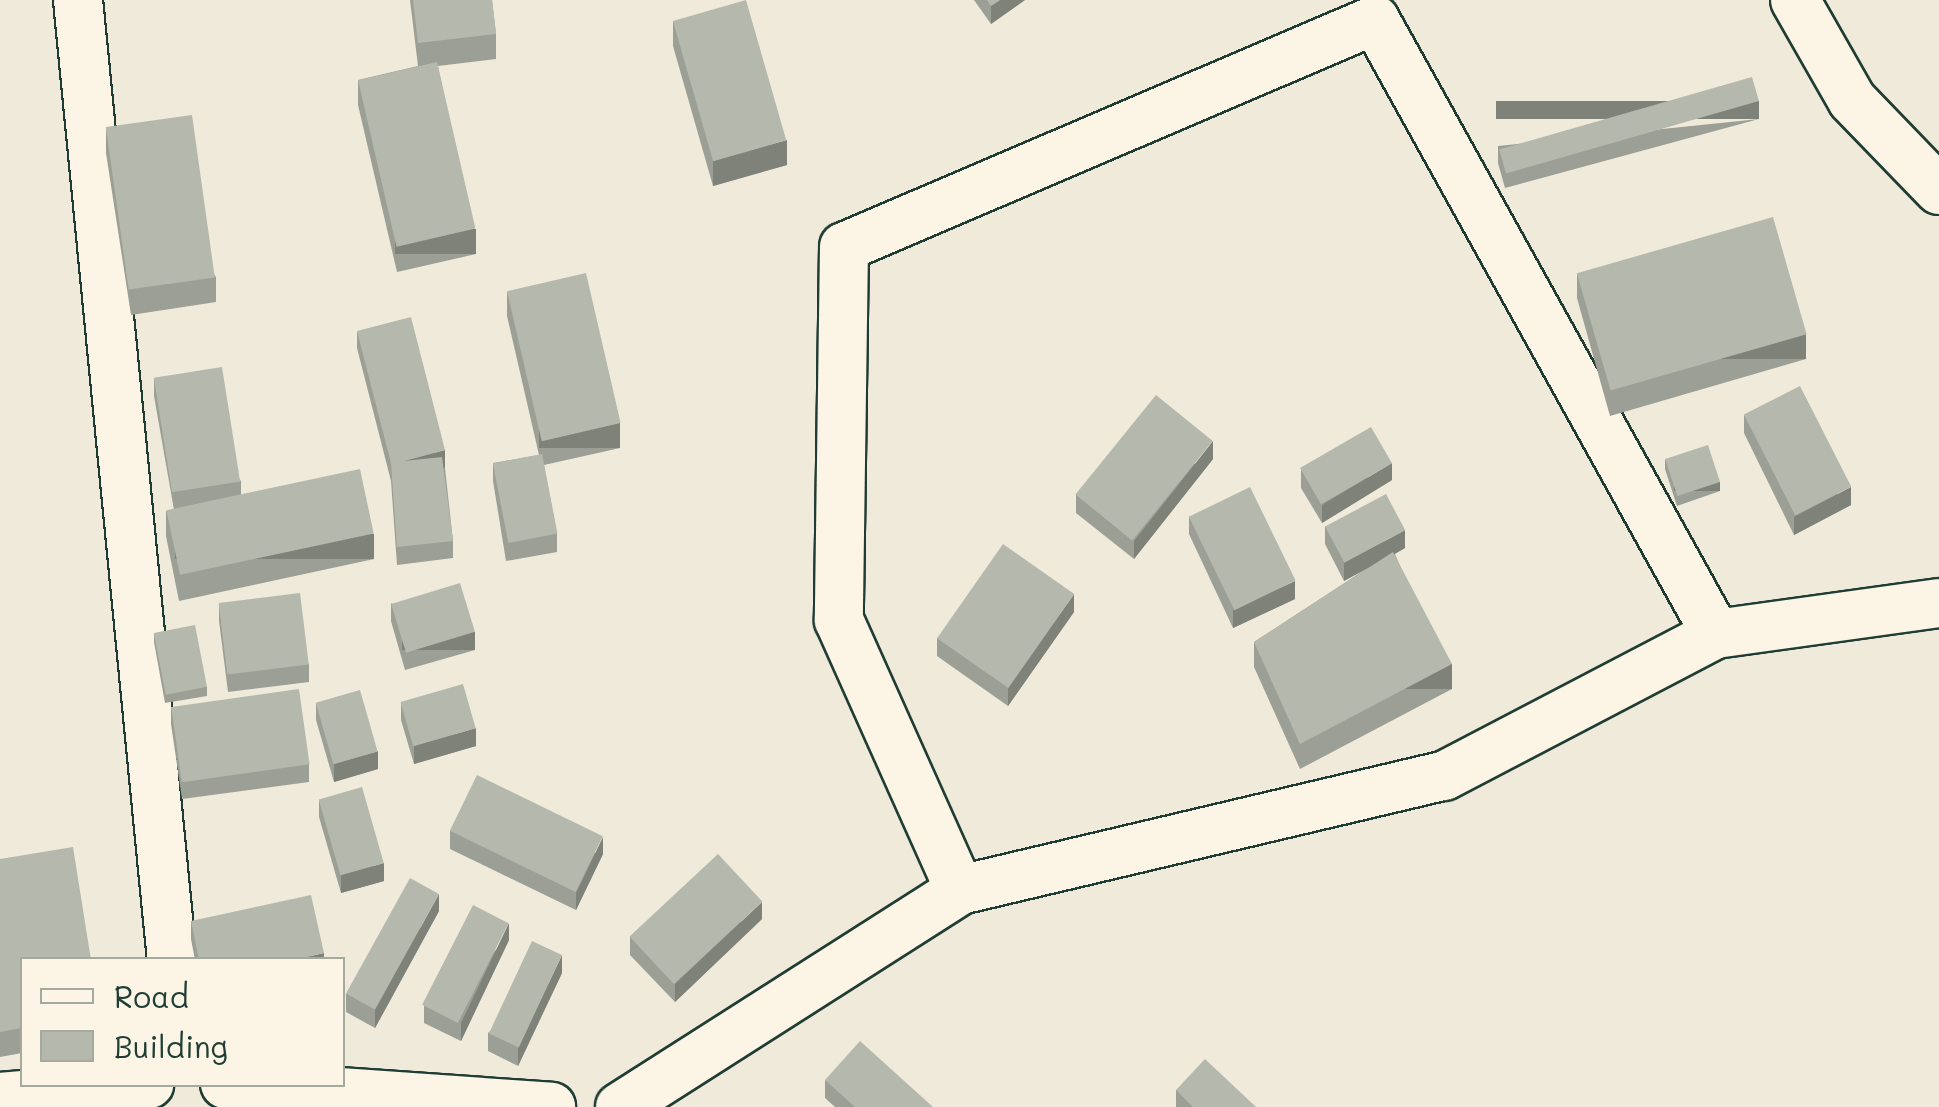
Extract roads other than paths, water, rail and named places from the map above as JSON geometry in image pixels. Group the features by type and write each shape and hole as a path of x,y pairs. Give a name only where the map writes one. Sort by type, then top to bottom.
{"street":[{"path":"78,0 172,957"},
{"path":"1796,0 1852,100 1939,190"},
{"path":"960,890 839,620 844,247 1369,10 1716,634"},
{"path":"620,1107 960,890 1444,776 1716,634 1939,602"},
{"path":"0,1097 115,1087"},
{"path":"268,1087 551,1107"}]}
